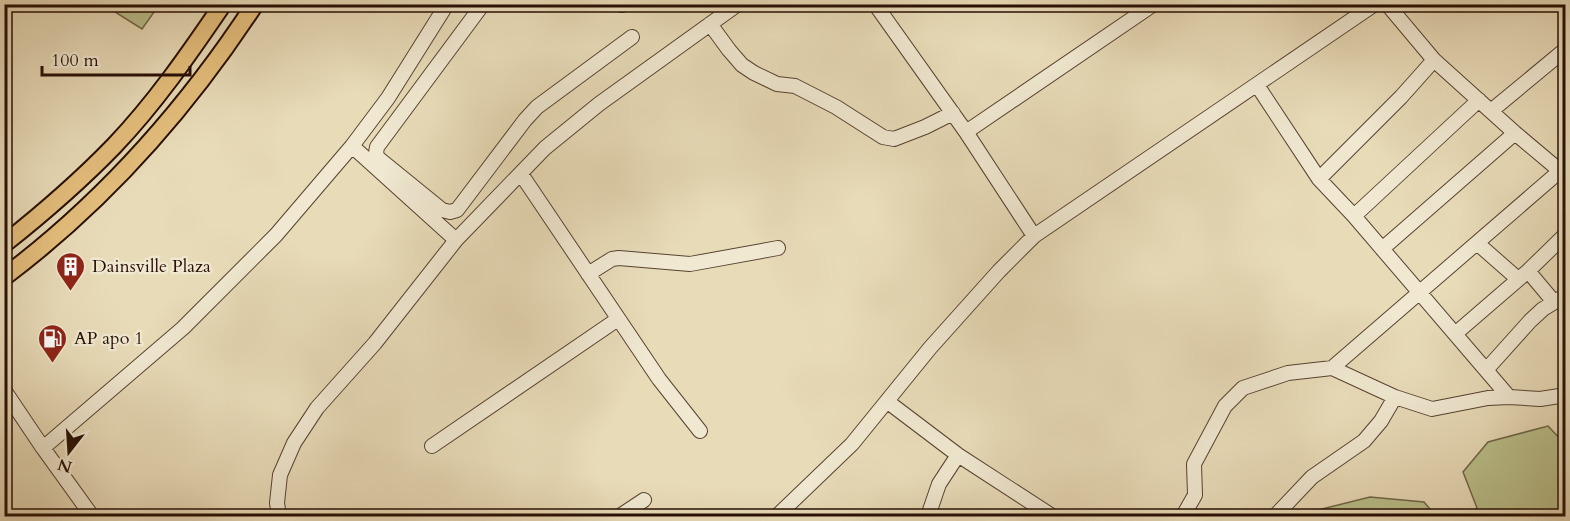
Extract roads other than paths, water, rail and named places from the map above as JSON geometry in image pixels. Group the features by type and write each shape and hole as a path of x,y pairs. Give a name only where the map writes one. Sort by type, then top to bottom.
{"main road":[{"path":"4,244 39,217 114,146 161,91 223,4"},
{"path":"4,277 31,257 125,171 200,82 255,4"}],"street":[{"path":"43,448 183,328 276,235 352,146 392,93 447,4"},
{"path":"483,4 377,147 376,153 378,158 442,210 450,212 457,210 537,107 632,37"},
{"path":"279,516 277,503 280,475 294,443 317,408 375,343 456,240 545,148 599,104 738,4"},
{"path":"875,4 953,113 1034,236"},
{"path":"966,132 1154,4"},
{"path":"784,514 852,444 930,348 999,271 1034,236 1375,4"},
{"path":"1332,368 1477,243 1563,173 1434,60 1388,4"},
{"path":"710,24 742,65 754,73 777,84 795,86 836,107 883,137 894,139 953,113"},
{"path":"1491,111 1566,49"},
{"path":"1319,179 1401,98 1434,60"},
{"path":"1257,85 1319,179 1354,216 1509,397"},
{"path":"1354,216 1479,100"},
{"path":"1382,249 1515,133"},
{"path":"352,146 456,240"},
{"path":"521,174 659,379 700,431"},
{"path":"1455,334 1566,234"},
{"path":"1477,243 1560,298 1530,321 1486,370"},
{"path":"588,274 612,259 619,258 690,264 778,248"},
{"path":"432,446 618,319"},
{"path":"1183,516 1194,495 1194,464 1199,452 1225,406 1243,387 1288,373 1332,368 1395,397 1432,409 1488,398 1540,399 1566,395"},
{"path":"5,391 92,516"},
{"path":"1275,516 1312,477 1364,441 1381,421 1395,397"},
{"path":"888,402 958,455 1052,516"},
{"path":"928,516 939,484 958,455"},
{"path":"620,516 644,500"}],"place":[{"name":"Dainsville Plaza","path":"71,292"},
{"name":"AP apo 1","path":"53,364"}]}
